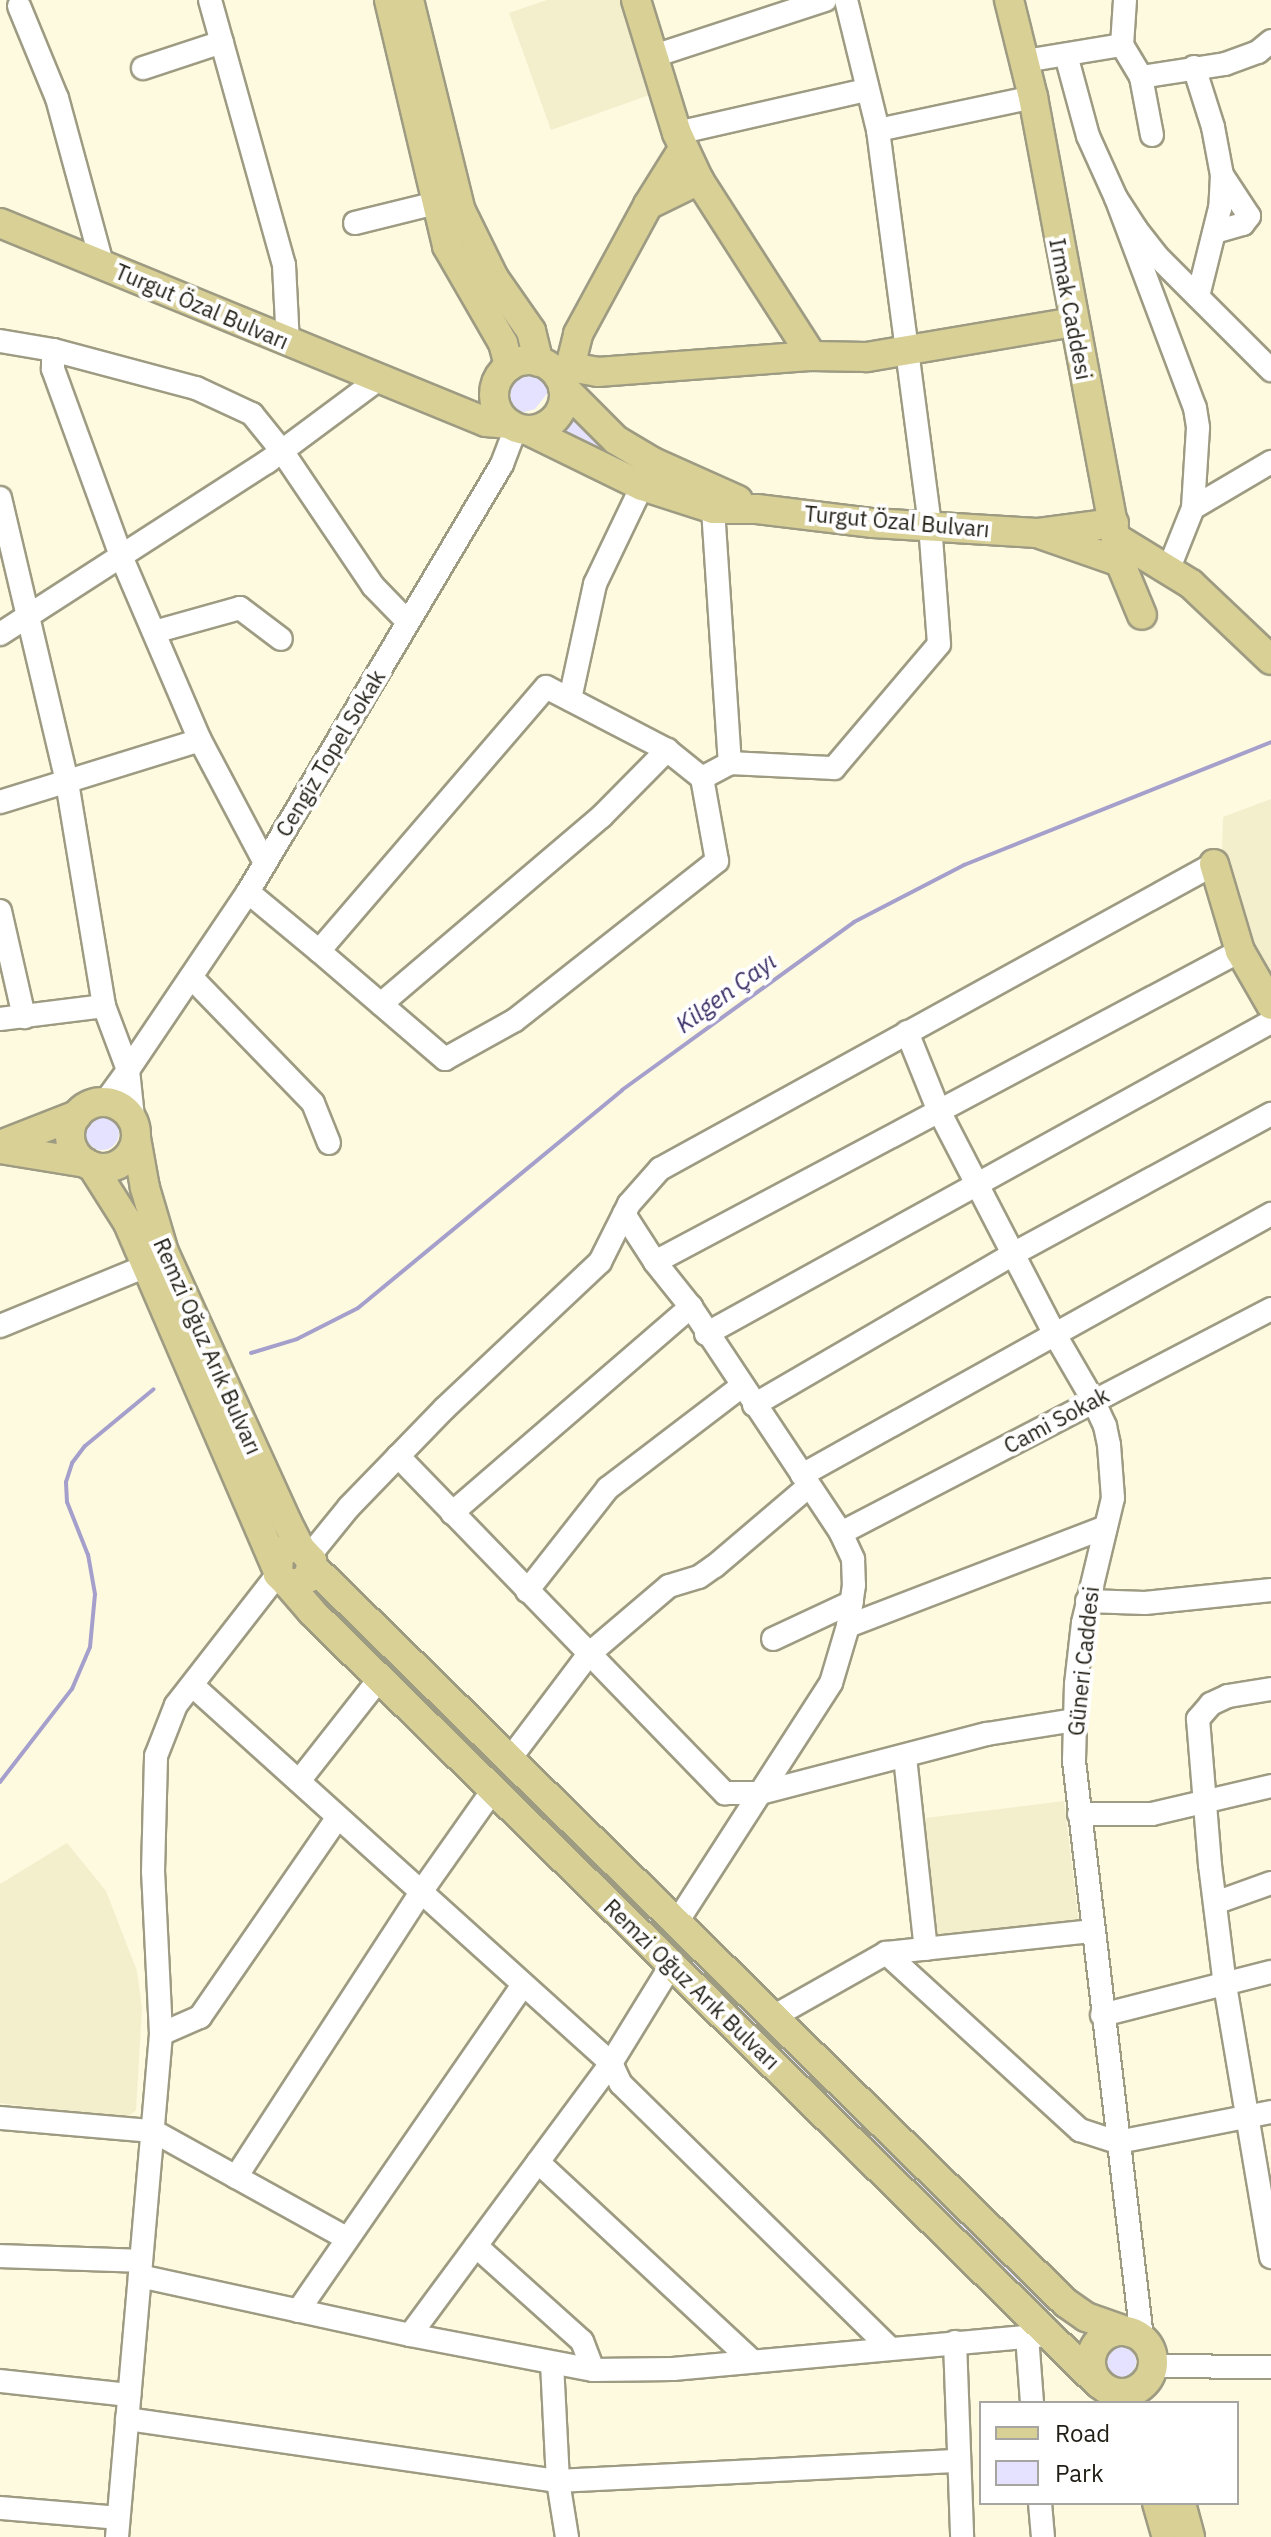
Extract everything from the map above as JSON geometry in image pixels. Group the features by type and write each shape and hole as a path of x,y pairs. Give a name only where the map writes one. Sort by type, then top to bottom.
{"main road":[{"path":"389,0 447,246 503,343 503,374 496,403 518,427 548,425 561,409 555,371 494,278 461,211 409,0"},
{"path":"636,0 680,141 699,180 812,356"},
{"name":"Irmak Caddesi","path":"1009,0 1033,97 1073,322 1117,541 1142,615"},
{"path":"555,371 578,334 680,141"},
{"path":"648,205 699,180"},
{"name":"Turgut Özal Bulvarı","path":"0,223 486,422 518,427 642,486 713,509 757,509 873,523 1037,533"},
{"path":"555,371 598,372 812,356 867,357 1073,322"},
{"name":"Turgut Özal Bulvarı","path":"393,382 459,394 482,391 524,361 555,371 616,440 633,451 757,509"},
{"path":"1037,533 1117,541"},
{"path":"1037,533 1117,541 1169,568 1191,584 1271,660"},
{"path":"1214,864 1240,951 1267,991"},
{"path":"105,1102 124,1110 135,1132 134,1148 121,1163 102,1168 0,1147 77,1115 95,1103 105,1102"},
{"name":"Remzi Oğuz Arık Bulvarı","path":"77,1115 72,1125 72,1146 121,1210 280,1574 380,1678 672,1964 1038,2336 1107,2392"},
{"name":"Remzi Oğuz Arık Bulvarı","path":"135,1132 148,1200 164,1252 307,1557 509,1760 1066,2303 1086,2317 1137,2335"},
{"path":"280,1574 283,1551 307,1557"},
{"path":"1137,2335 1111,2332 1095,2346 1091,2366 1107,2392 1137,2390 1154,2382"},
{"name":"Güneri Caddesi","path":"1137,2335 1153,2355 1154,2382"},
{"path":"1158,2505 1167,2537"},
{"path":"1182,2505 1190,2537"}],"street":[{"path":"210,0 284,265 288,343"},
{"path":"654,56 825,0"},
{"path":"702,778 730,763 834,768 939,644 930,525 878,130 846,0"},
{"path":"1125,0 1122,45 1141,77 1152,135"},
{"path":"17,7 57,98 102,264"},
{"path":"1141,77 1225,64 1258,52 1271,41"},
{"path":"143,68 222,42"},
{"path":"1025,61 1122,45"},
{"path":"1066,55 1088,136 1116,198 1195,408 1198,428 1193,508 1169,568"},
{"path":"1194,67 1213,127 1222,175 1215,232 1198,296"},
{"path":"680,141 867,90"},
{"path":"878,130 1033,97"},
{"path":"1215,232 1243,224 1249,216 1222,175"},
{"path":"1116,198 1156,255 1271,370"},
{"path":"355,223 436,203"},
{"path":"0,341 53,350 196,388 252,414 282,451 373,586 408,622"},
{"path":"53,350 53,369 121,556 200,740 265,863"},
{"path":"0,634 393,382"},
{"name":"Cengiz Topel Sokak","path":"105,1102 248,892 502,464 518,427"},
{"path":"1193,508 1271,462"},
{"path":"570,699 595,584 642,486"},
{"path":"0,498 67,782 104,1006 128,1070 135,1132"},
{"path":"713,509 730,763"},
{"path":"154,632 240,608 281,639"},
{"path":"248,892 445,1059 515,1020 717,861 702,778 667,750 546,687 319,951"},
{"path":"0,802 200,740"},
{"path":"381,1004 602,816 667,750"},
{"path":"307,1557 398,1456 600,1262 624,1214 660,1169 1214,864"},
{"path":"0,911 24,1017"},
{"path":"655,1262 1240,951"},
{"path":"191,977 313,1103 329,1143"},
{"path":"0,1019 104,1006"},
{"path":"706,1334 1271,1022"},
{"name":"Güneri Caddesi","path":"907,1032 938,1109 1054,1333 1093,1400 1105,1426 1113,1467 1113,1498 1087,1601 1074,1720 1079,1814 1118,2142 1137,2335"},
{"path":"527,1591 608,1488 748,1396 1271,1114"},
{"path":"624,1214 655,1262 691,1307 706,1334 806,1480 841,1533 853,1559 848,1626 831,1683 677,1922"},
{"path":"509,1760 589,1654 669,1586 699,1577 715,1566 806,1480 1054,1333 1271,1214"},
{"path":"0,1326 146,1266"},
{"path":"452,1513 691,1307"},
{"name":"Cami Sokak","path":"841,1533 1271,1309"},
{"path":"398,1456 725,1793 760,1793 987,1734 1074,1720"},
{"path":"848,1626 1106,1527"},
{"path":"0,2508 118,2527 161,2034 153,1872 156,1756 176,1705 280,1574"},
{"path":"1087,1601 1145,1603 1271,1590"},
{"path":"773,1639 852,1602"},
{"path":"299,1781 380,1678"},
{"path":"192,1685 611,2063 621,2084 890,2348"},
{"path":"1271,1689 1228,1696 1211,1704 1198,1719 1225,1985 1271,2257"},
{"path":"905,1757 926,1949"},
{"path":"1079,1814 1152,1814 1271,1786"},
{"path":"236,2177 421,1892 493,1790"},
{"path":"161,2034 200,2017 338,1817"},
{"path":"1215,1903 1271,1883"},
{"path":"773,2017 886,1953 1092,1931"},
{"path":"886,1953 1080,2130 1118,2142 1271,2112"},
{"path":"410,2335 611,2063 672,1964"},
{"path":"1102,2015 1271,1972"},
{"path":"298,2311 523,1985"},
{"path":"0,2118 153,2131 346,2238"},
{"path":"538,2162 751,2360"},
{"path":"476,2246 582,2341 593,2370"},
{"path":"0,2256 141,2268 298,2311 593,2370 673,2369 1038,2336 1032,2401"},
{"path":"955,2342 962,2537"},
{"path":"552,2363 558,2481 567,2537"},
{"path":"1154,2382 1271,2367"},
{"path":"0,2381 129,2395"},
{"path":"127,2419 558,2481 959,2461"},
{"path":"1040,2505 1043,2537"}],"shaded area":[{"path":"547,0 622,0 655,93 551,130 509,13"},
{"path":"1271,799 1270,971 1246,936 1222,852 1223,817"},
{"path":"1064,1801 1079,1923 934,1941 919,1819"},
{"path":"67,1843 106,1891 137,1971 142,2008 136,2110 126,2119 0,2103 0,1884"}],"green space":[{"path":"533,367 545,370 550,390 535,409 521,413 512,404 510,392 519,375"},
{"path":"566,409 611,452 717,500 545,431"},
{"path":"102,1116 114,1121 119,1133 114,1145 102,1150 90,1145 85,1133 90,1121"},
{"path":"320,1588 1050,2309 1044,2313 314,1596"},
{"path":"1120,2346 1131,2351 1136,2362 1131,2373 1120,2378 1109,2373 1104,2362 1109,2351"}],"waterway":[{"name":"Kilgen Çayı","path":"251,1353 297,1339 358,1308 622,1090 854,922 964,865 1271,742"},
{"name":"Kilgen Çayı","path":"0,1782 72,1689 90,1647 95,1594 88,1555 67,1502 66,1482 72,1463 85,1446 154,1389"}]}
